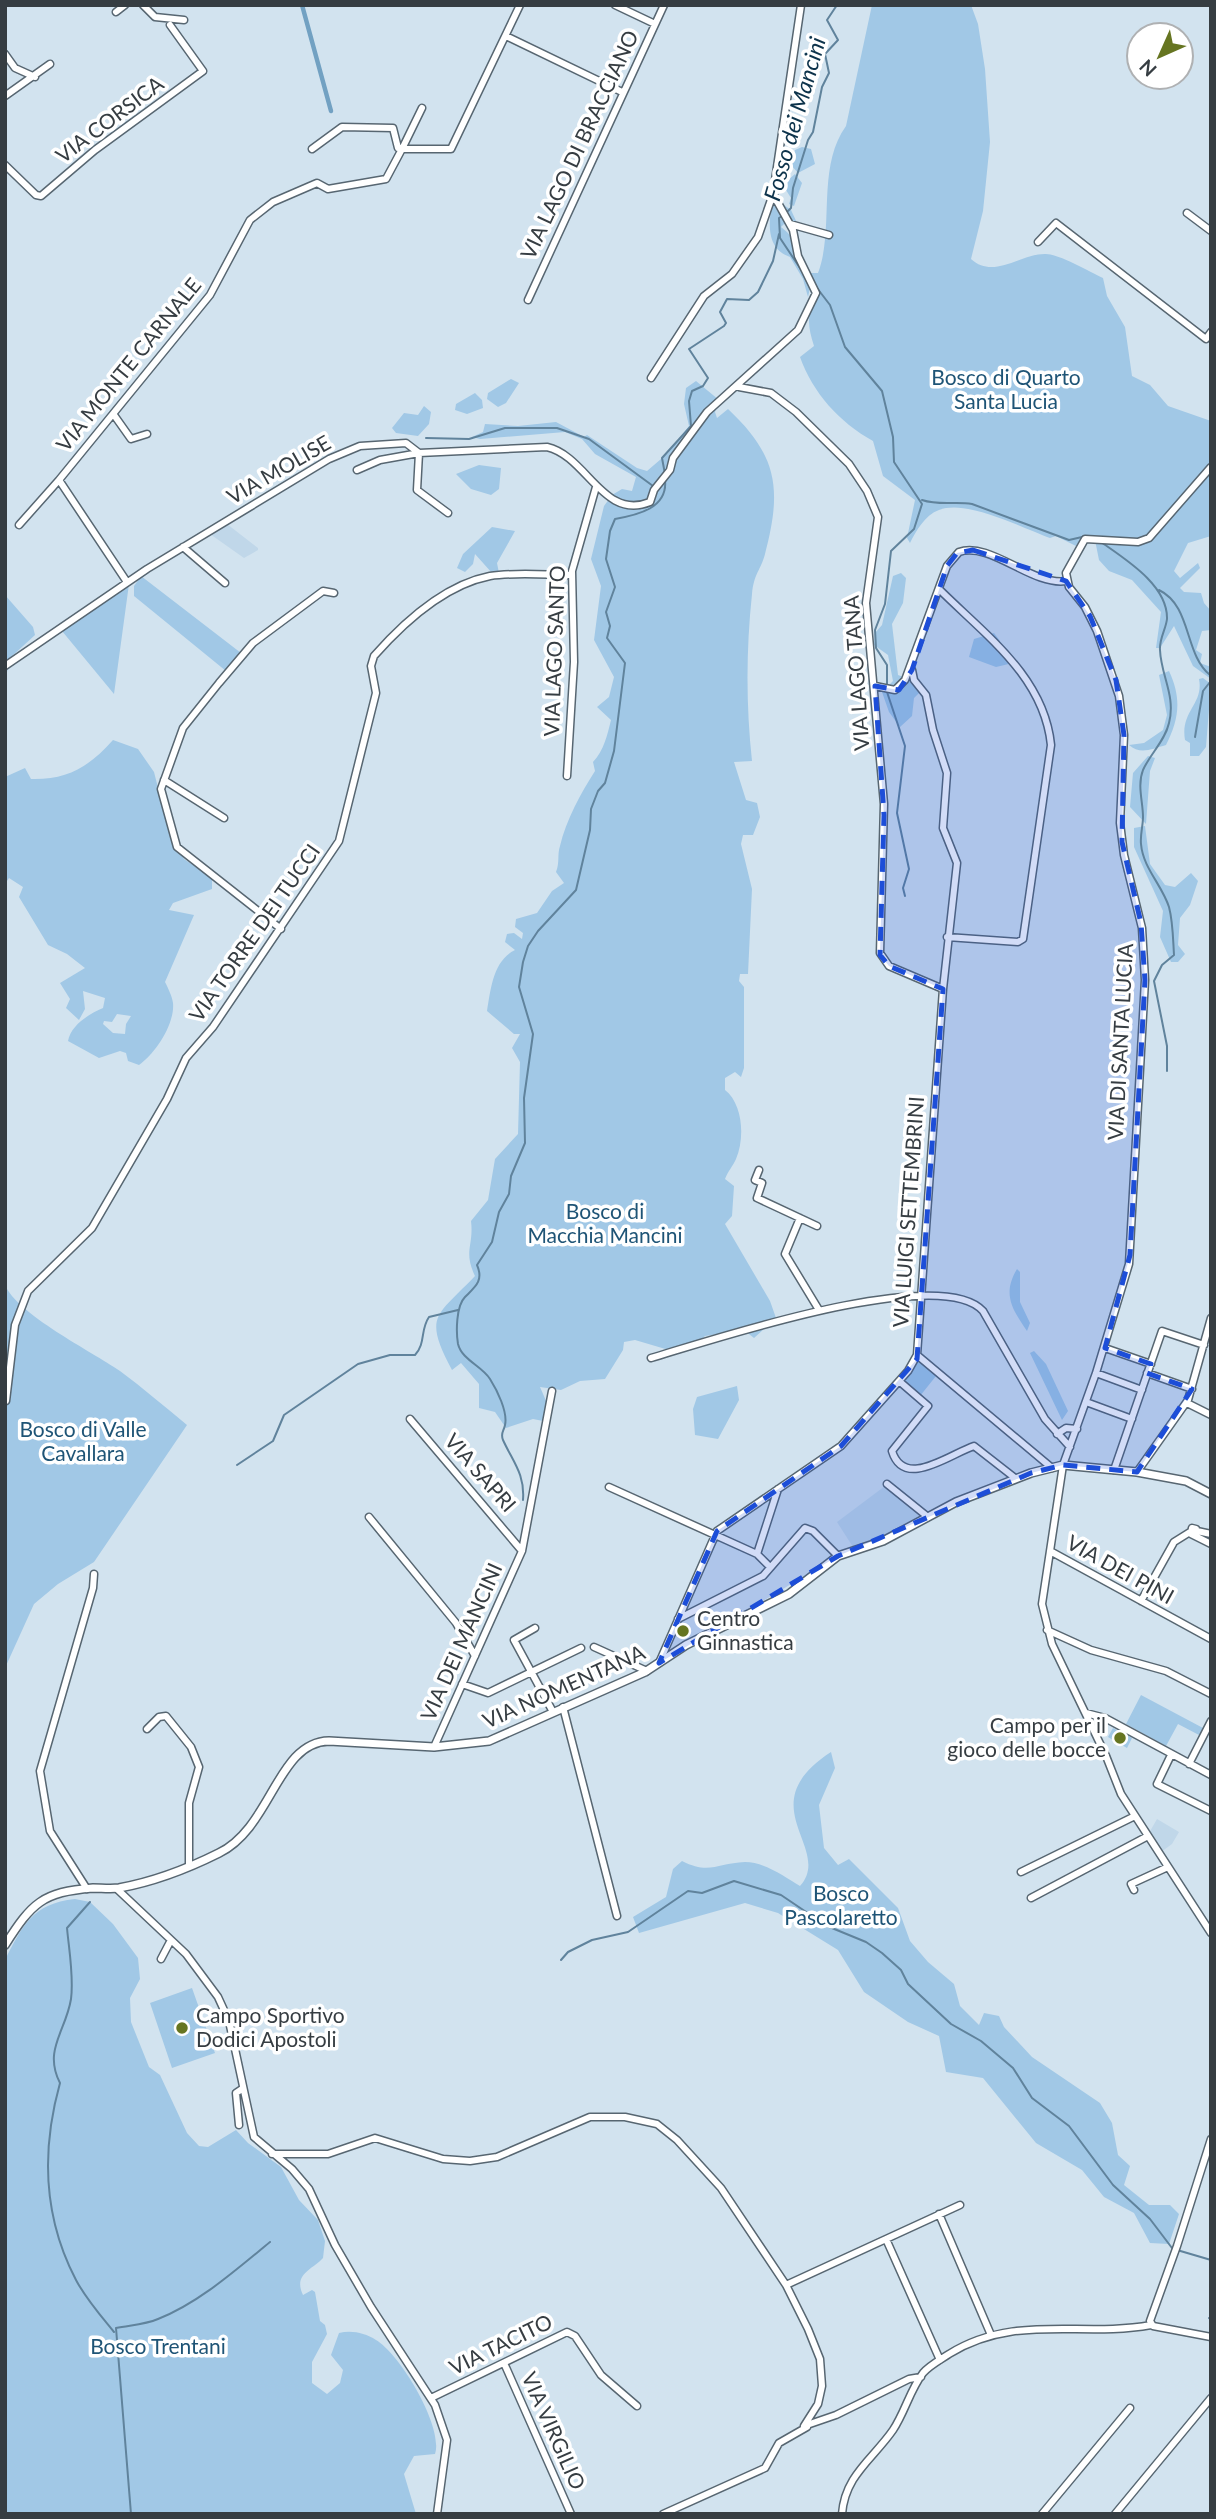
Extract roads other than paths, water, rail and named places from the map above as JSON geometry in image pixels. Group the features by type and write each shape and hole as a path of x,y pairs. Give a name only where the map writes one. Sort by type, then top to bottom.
{"main road":[{"name":"VIA NOMENTANA","path":"5,1945 38,1902 55,1893 117,1889 222,1852 242,1838 272,1796 286,1766 310,1744 330,1741 434,1747 481,1743 647,1671 686,1645 789,1594 838,1556 883,1541 928,1517 1015,1478 1063,1465 1137,1472 1189,1482 1211,1493"}],"street":[{"path":"116,12 125,5"},
{"path":"143,5 155,17 184,20"},
{"path":"400,149 446,150 452,147 520,5"},
{"path":"615,5 655,24"},
{"name":"VIA LAGO DI BRACCIANO","path":"528,300 664,5"},
{"path":"651,378 704,296 732,274 758,237 773,194 801,5"},
{"name":"VIA CORSICA","path":"5,165 39,197 95,150 203,71 170,26"},
{"path":"506,36 622,92"},
{"path":"5,54 15,68 35,77"},
{"path":"5,96 50,64"},
{"path":"400,149 422,108"},
{"path":"312,149 337,128 378,126 393,128 400,149"},
{"name":"VIA MONTE CARNALE","path":"127,583 59,480 211,295 253,217 273,202 317,183 330,189 387,178 400,149"},
{"path":"739,387 800,327 816,293 799,258 786,217 773,194"},
{"path":"1187,213 1211,231"},
{"path":"786,217 829,235"},
{"path":"1038,242 1056,223 1206,339 1211,332"},
{"name":"VIA MOLISE","path":"5,666 183,547 344,452 360,446 399,443 406,443 419,453 547,447 565,455 612,500 638,507 649,502 656,487 670,470 673,458 707,412 739,387"},
{"name":"VIA LAGO TANA","path":"739,387 759,388 783,400 842,456 874,505 879,528 866,607 878,687 884,823 880,953 888,965 943,989"},
{"path":"114,415 131,439 147,435"},
{"path":"357,470 380,460 419,453 417,491 448,513"},
{"path":"878,687 890,690 901,687 912,670 939,589 955,555 969,550 1052,580 1066,581 1067,568 1086,539 1147,540 1211,467"},
{"path":"19,525 59,480"},
{"name":"VIA LAGO SANTO","path":"567,776 574,662 572,575 596,487"},
{"path":"97,528 100,540"},
{"path":"183,547 225,583"},
{"name":"VIA TORRE DEI TUCCI","path":"6,1401 15,1325 28,1291 90,1231 167,1099 186,1058 213,1027 335,850 343,832 376,693 371,666 376,654 428,604 475,580 506,574 572,575"},
{"name":"VIA DI SANTA LUCIA","path":"1066,581 1090,616 1118,688 1124,735 1121,832 1142,923 1144,951 1130,1255 1105,1348 1063,1465 1042,1600 1047,1630 1121,1793 1211,1933"},
{"path":"939,589 1020,667 1044,718 1051,750 1023,938 1018,943 947,937"},
{"path":"281,929 177,847 161,799 164,780 183,728 248,648 323,591 334,593"},
{"name":"VIA LUIGI SETTEMBRINI","path":"659,1663 714,1536 722,1527 841,1446 899,1381 918,1355 947,937 957,865 956,855 943,826 947,775 933,730 926,695 914,680 912,670"},
{"path":"164,780 224,818"},
{"path":"759,1170 755,1180 762,1183 757,1198 817,1226"},
{"path":"800,1218 785,1254 819,1310"},
{"path":"651,1358 819,1310 922,1296 967,1302 981,1308 1044,1417 1070,1447"},
{"path":"1137,1472 1186,1402 1211,1318"},
{"path":"1114,1470 1162,1331 1203,1345"},
{"path":"1105,1348 1150,1364"},
{"path":"918,1355 1052,1468"},
{"path":"1201,1355 1211,1357"},
{"path":"1096,1373 1142,1390"},
{"path":"1147,1373 1192,1389"},
{"path":"899,1381 928,1406 892,1449 893,1456 905,1467 916,1470 974,1446 1015,1478"},
{"name":"VIA DEI MANCINI","path":"434,1747 522,1551 552,1391"},
{"path":"1086,1402 1132,1419"},
{"path":"1186,1402 1211,1415"},
{"name":"VIA SAPRI","path":"410,1419 522,1551"},
{"path":"1057,1434 1066,1428 1077,1429"},
{"path":"887,1484 928,1517"},
{"path":"608,1487 757,1554 770,1567"},
{"path":"757,1554 779,1488"},
{"path":"369,1517 456,1623 475,1656"},
{"path":"678,1619 759,1578 806,1528 838,1556"},
{"path":"1141,1601 1173,1544 1194,1533 1211,1534"},
{"path":"1194,1533 1211,1544"},
{"name":"VIA DEI PINI","path":"1050,1551 1211,1639"},
{"path":"87,1889 50,1831 40,1771 90,1601 94,1574"},
{"path":"535,1628 514,1640 553,1712"},
{"path":"1047,1630 1094,1651 1166,1671 1211,1693"},
{"path":"594,1647 647,1671"},
{"path":"462,1684 486,1693 581,1648"},
{"path":"562,1707 617,1916"},
{"path":"1086,1713 1105,1718 1211,1775"},
{"path":"147,1729 161,1716 166,1716 190,1745 198,1762 199,1773 189,1803 188,1866"},
{"path":"1189,1764 1211,1721"},
{"path":"1171,1755 1157,1784 1211,1811"},
{"path":"1021,1872 1135,1816"},
{"path":"1031,1898 1148,1836"},
{"path":"1134,1890 1130,1884 1168,1867"},
{"path":"117,1889 191,1960 226,2011 253,2134 294,2172 311,2192 335,2245 373,2311 431,2398 443,2423 447,2440 438,2514"},
{"path":"161,1959 171,1940"},
{"path":"239,2125 236,2093 242,2089"},
{"path":"272,2154 325,2154 375,2138 449,2160 479,2161 502,2155 584,2118 625,2117 647,2120 670,2133 712,2177 786,2285 811,2336 822,2370 821,2395 804,2425 808,2427"},
{"path":"1151,2325 1150,2319 1174,2255 1211,2139"},
{"path":"786,2285 960,2205"},
{"path":"939,2214 991,2335"},
{"path":"886,2239 940,2360"},
{"path":"842,2514 850,2480 895,2428 921,2377 940,2360 968,2342 991,2335 1048,2327 1151,2325 1211,2337"},
{"name":"VIA TACITO","path":"431,2398 569,2332 600,2374 637,2406"},
{"name":"VIA VIRGILIO","path":"504,2363 571,2514"},
{"path":"663,2514 765,2468 779,2443 808,2427 911,2378 921,2377"},
{"path":"1115,2514 1211,2398"},
{"path":"1042,2514 1130,2408"}],"waterway":[{"path":"302,5 331,111"},
{"name":"Fosso dei Mancini","path":"786,213 791,208 793,188 813,132 822,87 829,73 825,54 838,40 827,20 837,5"},
{"name":"Fosso dei Mancini","path":"782,216 779,218 780,238 806,277"},
{"path":"665,474 662,458 691,426 689,401 692,391 703,386 708,378 689,349 724,326 726,323 720,312 727,299 749,300 758,292 773,261 779,234"},
{"name":"Fosso dei Mancini","path":"817,288 830,305 845,347 882,391 893,437 894,462 922,504 914,529 891,551 885,604 875,630 876,648 887,665 887,686"},
{"path":"426,438 469,439 505,428 557,428 589,439 653,486"},
{"path":"523,1500 518,1468 502,1438 506,1420 501,1401 486,1374 460,1350 458,1313 462,1301 479,1280 477,1265 492,1242 499,1212 509,1194 511,1176 525,1143 524,1098 533,1034 519,987 523,962 528,946 538,931 576,890 590,830 591,809 598,791 605,783 614,751 625,663 607,638 610,626 606,612 615,587 606,559 610,531 615,519 642,512 657,504 665,490 665,480"},
{"path":"922,500 972,504 1069,540 1082,537"},
{"path":"1101,542 1133,565 1153,584 1165,607 1167,619 1160,650 1171,713 1164,736 1143,770 1140,788 1143,817 1142,853 1166,899 1172,925 1174,955 1162,965 1154,981 1167,1046 1167,1071"},
{"path":"1159,590 1170,597 1177,607 1196,655 1210,675 1210,682 1203,691 1195,737"},
{"name":"Fosso dei Mancini","path":"887,692 905,746 897,813 909,869 903,888 905,896"},
{"path":"237,1465 273,1441 284,1415 358,1364 390,1355 415,1355 421,1346 429,1317 458,1310"},
{"path":"561,1960 568,1952 592,1940 628,1932 688,1891 702,1893 734,1881 781,1895 827,1926 866,1942 882,1953 901,1970 908,1984 951,2024 981,2041 1013,2068 1032,2098 1069,2126 1113,2185 1150,2219 1172,2248"},
{"path":"90,1902 67,1928 72,1991 55,2050 55,2071 60,2083 50,2134 48,2183 51,2208 65,2256 84,2294 114,2332"},
{"path":"131,2514 116,2328 153,2321 188,2304 217,2285 270,2242"},
{"path":"1177,2250 1211,2260"}],"place":[{"name":"Centro Ginnastica","path":"683,1631"},
{"name":"Campo per il gioco delle bocce","path":"1120,1738"},
{"name":"Campo Sportivo Dodici Apostoli","path":"182,2028"}],"park label":[{"name":"Bosco di Quarto Santa Lucia","path":"1006,390"},
{"name":"Bosco di Macchia Mancini","path":"605,1224"},
{"name":"Bosco di Valle Cavallara","path":"83,1442"},
{"name":"Bosco Pascolaretto","path":"841,1906"},
{"name":"Bosco Trentani","path":"158,2347"}]}
